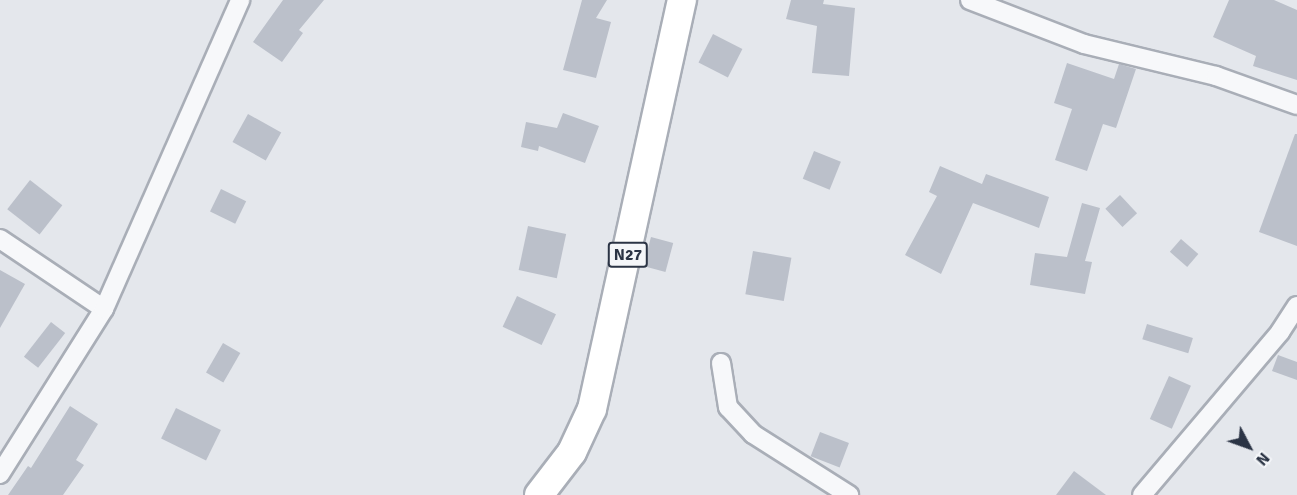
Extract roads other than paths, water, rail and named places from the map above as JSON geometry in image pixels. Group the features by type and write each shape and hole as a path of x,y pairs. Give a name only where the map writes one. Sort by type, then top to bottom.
{"main road":[{"name":"N27","path":"539,495 572,452 592,409 682,0"}],"street":[{"path":"0,474 104,309 240,0"},
{"path":"970,0 1084,44 1216,76 1297,105"},
{"path":"0,239 104,309"},
{"path":"1142,495 1289,335 1297,306"},
{"path":"721,363 728,407 753,434 849,495"}]}
